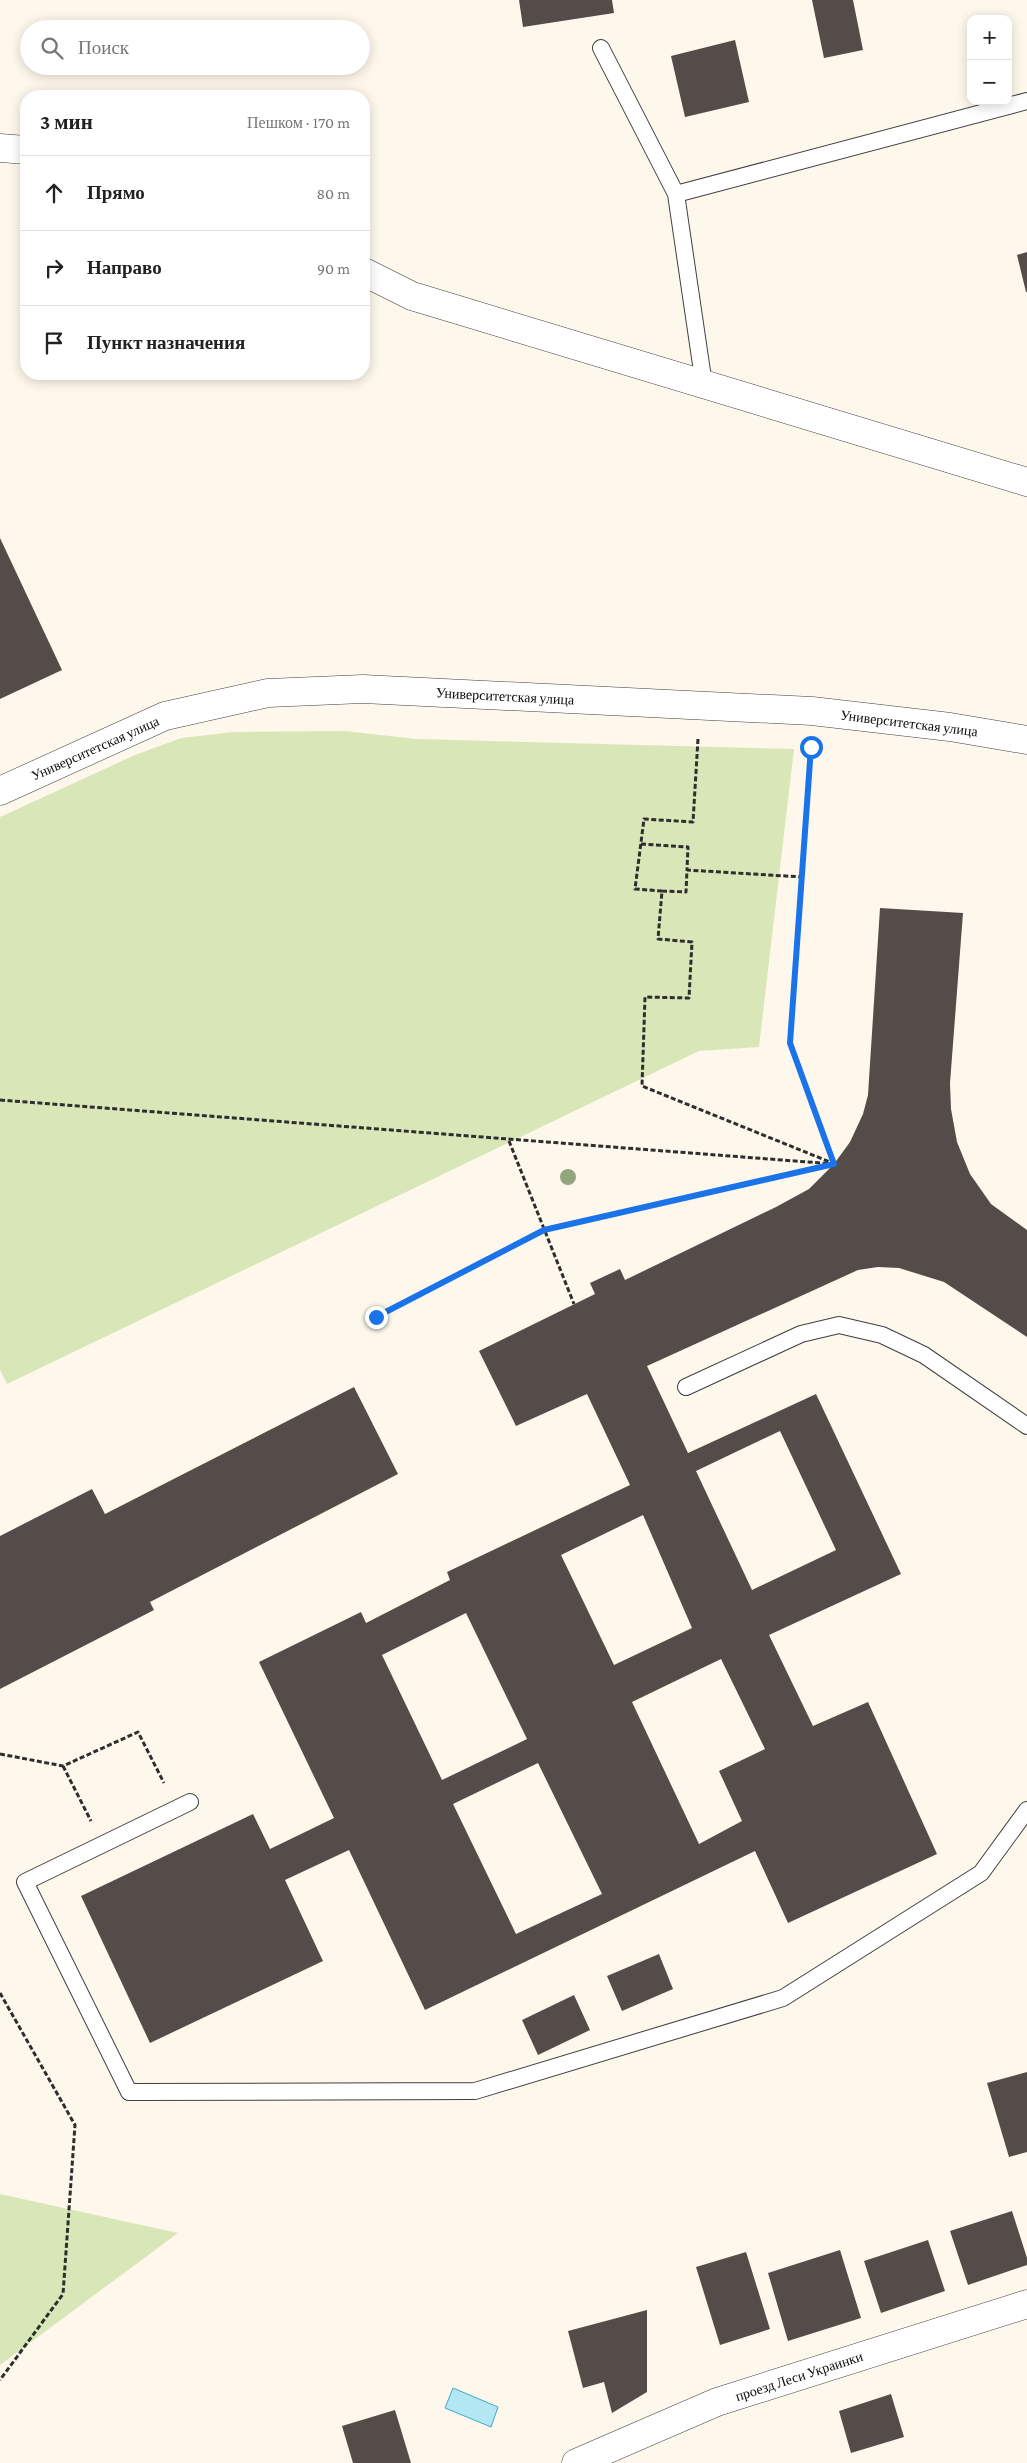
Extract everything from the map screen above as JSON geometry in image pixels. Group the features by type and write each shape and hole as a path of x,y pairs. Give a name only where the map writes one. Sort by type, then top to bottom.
{"street":[{"path":"0,148 20,150"},
{"path":"370,275 412,296 1027,482"},
{"name":"Университетская улица","path":"0,791 165,716 268,693 363,689 812,711 950,727 1027,740"},
{"name":"проезд Леси Украинки","path":"576,2463 717,2402 1027,2304"}],"lane":[{"path":"601,48 676,194 704,385"},
{"path":"676,194 1027,101"},
{"path":"686,1387 801,1334 839,1325 882,1335 924,1355 1027,1426"},
{"path":"184,1805 24,1882 129,2092 476,2091 783,1998 981,1873 1027,1810"}],"path":[{"path":"641,844 688,848 686,892 635,889 644,819 693,822 700,706"},
{"path":"811,747 790,1043 834,1164"},
{"path":"687,870 802,877"},
{"path":"662,891 658,939 692,942 689,998 645,997 642,1086 834,1164"},
{"path":"0,1100 510,1141 834,1164"},
{"path":"510,1141 574,1304"},
{"path":"376,1317 544,1230 834,1164"},
{"path":"0,1754 64,1766 138,1732 184,1805"},
{"path":"64,1766 103,1845"},
{"path":"0,1993 75,2125 63,2294 0,2380"}],"green space":[{"path":"345,731 416,739 794,749 759,1047 699,1051 7,1384 0,1370 0,817 135,755 181,738 234,732"},
{"path":"0,2194 178,2233 0,2365"}],"water":[{"path":"453,2388 498,2407 491,2427 445,2408"}],"building":[{"path":"519,0 612,0 614,13 523,27"},
{"path":"812,0 853,0 863,50 824,58"},
{"path":"735,40 749,102 685,117 671,56"},
{"path":"1027,252 1027,292 1026,292 1017,255"},
{"path":"0,538 62,670 0,699"},
{"path":"880,908 963,913 950,1083 951,1109 957,1142 970,1174 991,1204 1027,1230 1027,1337 944,1282 899,1268 878,1267 858,1270 647,1366 688,1453 816,1394 901,1574 769,1635 813,1726 868,1702 937,1854 788,1923 755,1851 425,2010 349,1850 285,1880 323,1961 150,2043 81,1896 253,1814 270,1849 334,1818 259,1662 361,1612 366,1623 450,1580 447,1572 630,1485 587,1394 516,1426 479,1351 595,1294 590,1283 620,1269 625,1280 776,1207 809,1189 834,1164 850,1142 863,1114 868,1095","holes":["780,1431 836,1550 752,1590 696,1471","643,1515 692,1628 614,1665 561,1555","466,1613 527,1739 442,1780 382,1655","721,1659 765,1749 719,1771 742,1821 699,1844 632,1702","538,1763 602,1894 516,1934 453,1804"]},
{"path":"354,1387 398,1474 150,1602 154,1610 0,1689 0,1536 92,1489 105,1514"},
{"path":"659,1954 673,1989 622,2011 607,1976"},
{"path":"574,1995 590,2030 538,2055 522,2020"},
{"path":"1027,2072 1027,2152 1009,2157 987,2083"},
{"path":"1012,2211 1027,2258 1027,2265 968,2285 950,2231"},
{"path":"928,2240 945,2291 881,2313 864,2261"},
{"path":"840,2250 861,2318 788,2341 768,2273"},
{"path":"746,2252 770,2329 720,2345 696,2267"},
{"path":"647,2310 647,2392 612,2413 604,2382 583,2388 568,2331"},
{"path":"891,2394 904,2437 851,2453 839,2411"},
{"path":"395,2410 411,2463 353,2463 342,2426"}],"route":[{"path":"376,1317 544,1230 834,1164 790,1043 811,747"}]}
